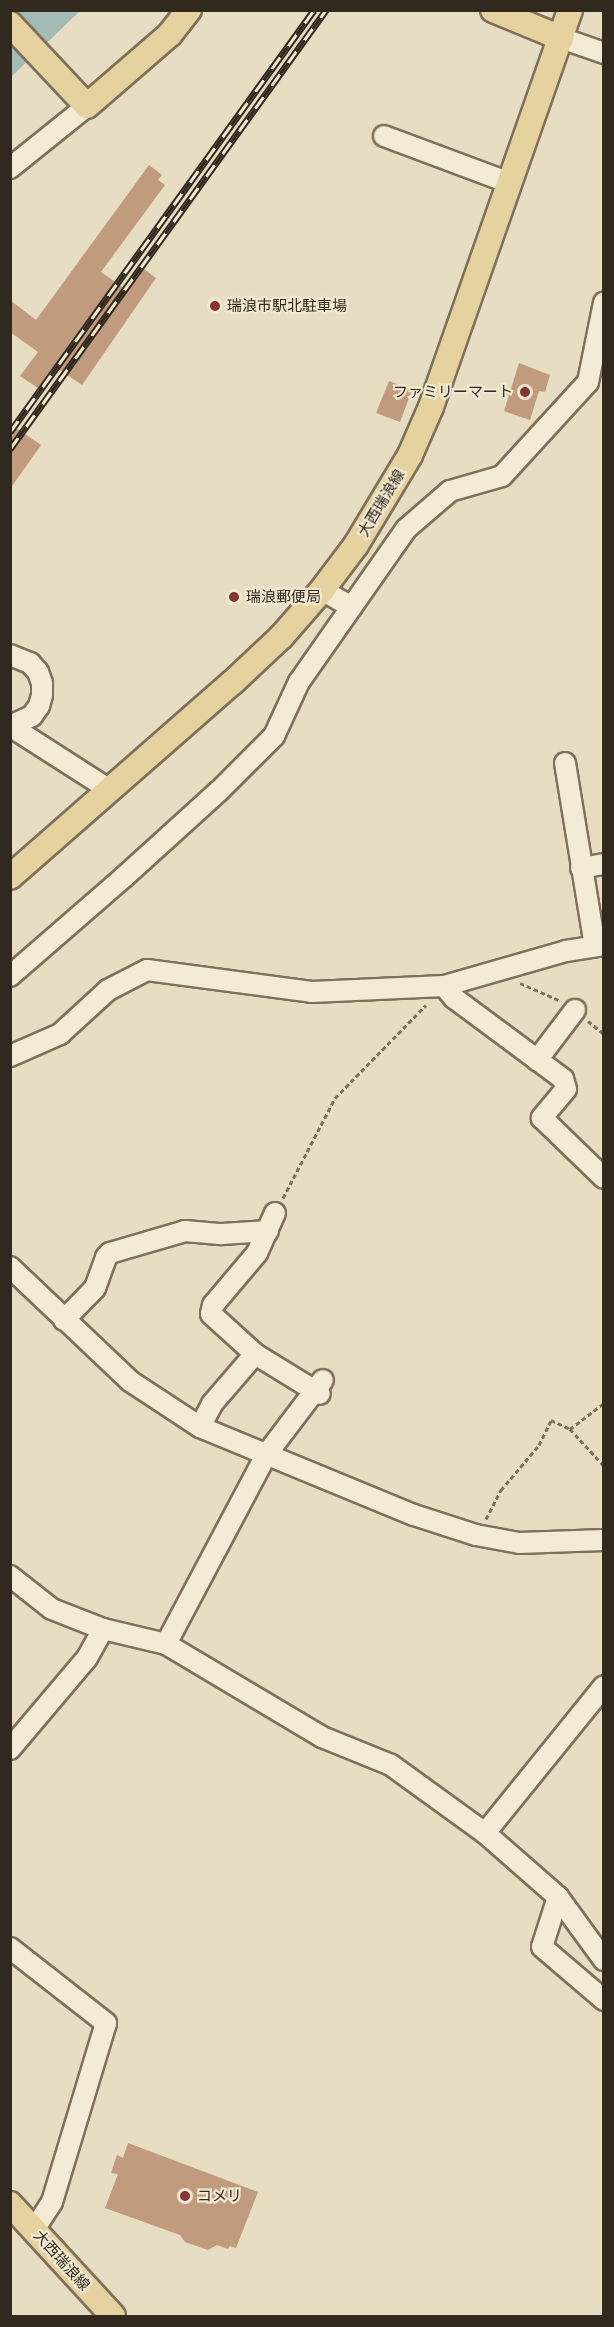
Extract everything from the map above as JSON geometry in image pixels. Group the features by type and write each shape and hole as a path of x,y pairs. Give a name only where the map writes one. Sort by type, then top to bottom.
{"main road":[{"path":"10,24 87,106 170,34 189,10"},
{"path":"493,10 561,38"},
{"name":"大西瑞浪線","path":"10,877 233,682 281,637 322,590 356,545 410,455 431,407 570,10"},
{"name":"大西瑞浪線","path":"10,2204 113,2316"}],"street":[{"path":"561,38 603,53"},
{"path":"10,168 87,106"},
{"path":"384,136 510,183"},
{"path":"10,975 219,791 274,736 299,682 406,529 450,491 502,476 588,382 599,345 603,303"},
{"path":"322,590 352,607"},
{"path":"10,655 30,663 38,672 42,683 42,695 39,706 32,716 10,726"},
{"path":"10,726 108,789"},
{"path":"10,1056 60,1034 108,990 147,970 312,992 444,986 566,951 599,946 581,868 565,763"},
{"path":"581,868 603,864"},
{"path":"444,986 454,998 563,1079 566,1089 542,1118 603,1178"},
{"path":"537,1060 575,1010"},
{"path":"64,1320 95,1288 106,1257 110,1253 185,1231 222,1233 271,1222"},
{"path":"166,1644 266,1455 318,1388 255,1354 212,1314 213,1305 257,1253 271,1222"},
{"path":"10,1267 130,1381 200,1427 414,1515 476,1535 519,1543 603,1540"},
{"path":"200,1427 212,1404 255,1354"},
{"path":"10,1576 52,1609 103,1629 166,1644 322,1737 391,1765 485,1833 558,1897 603,1960"},
{"path":"10,1749 87,1658 103,1629"},
{"path":"485,1833 603,1686"},
{"path":"558,1897 542,1947 603,2000"},
{"path":"10,1948 106,2023 52,2202 34,2230"}],"path":[{"path":"502,970 518,982 562,1001 603,1034"},
{"path":"271,1222 335,1098 444,986"},
{"path":"570,1430 603,1403"},
{"path":"476,1535 501,1490 539,1445 551,1420 570,1430 603,1466"}],"water":[{"path":"11,11 80,11 11,77"}],"building":[{"path":"149,165 162,175 158,180 165,185 101,272 128,291 144,269 156,278 82,385 54,366 38,388 20,376 38,352 10,332 10,300 36,320"},
{"name":"ファミリーマート","path":"519,363 550,375 545,392 539,391 530,420 504,411"},
{"path":"389,381 412,390 400,422 376,413"},
{"path":"10,424 41,445 10,489"},
{"path":"128,2143 258,2192 236,2248 230,2246 228,2249 217,2245 208,2250 185,2242 180,2235 105,2208 118,2174 111,2173 117,2155 123,2158"}],"railway":[{"path":"10,432 314,10"},
{"path":"10,449 326,10"}],"place":[{"name":"瑞浪市駅北駐車場","path":"215,306"},
{"name":"ファミリーマート","path":"525,392"},
{"name":"瑞浪郵便局","path":"234,597"},
{"name":"コメリ","path":"185,2196"}]}
